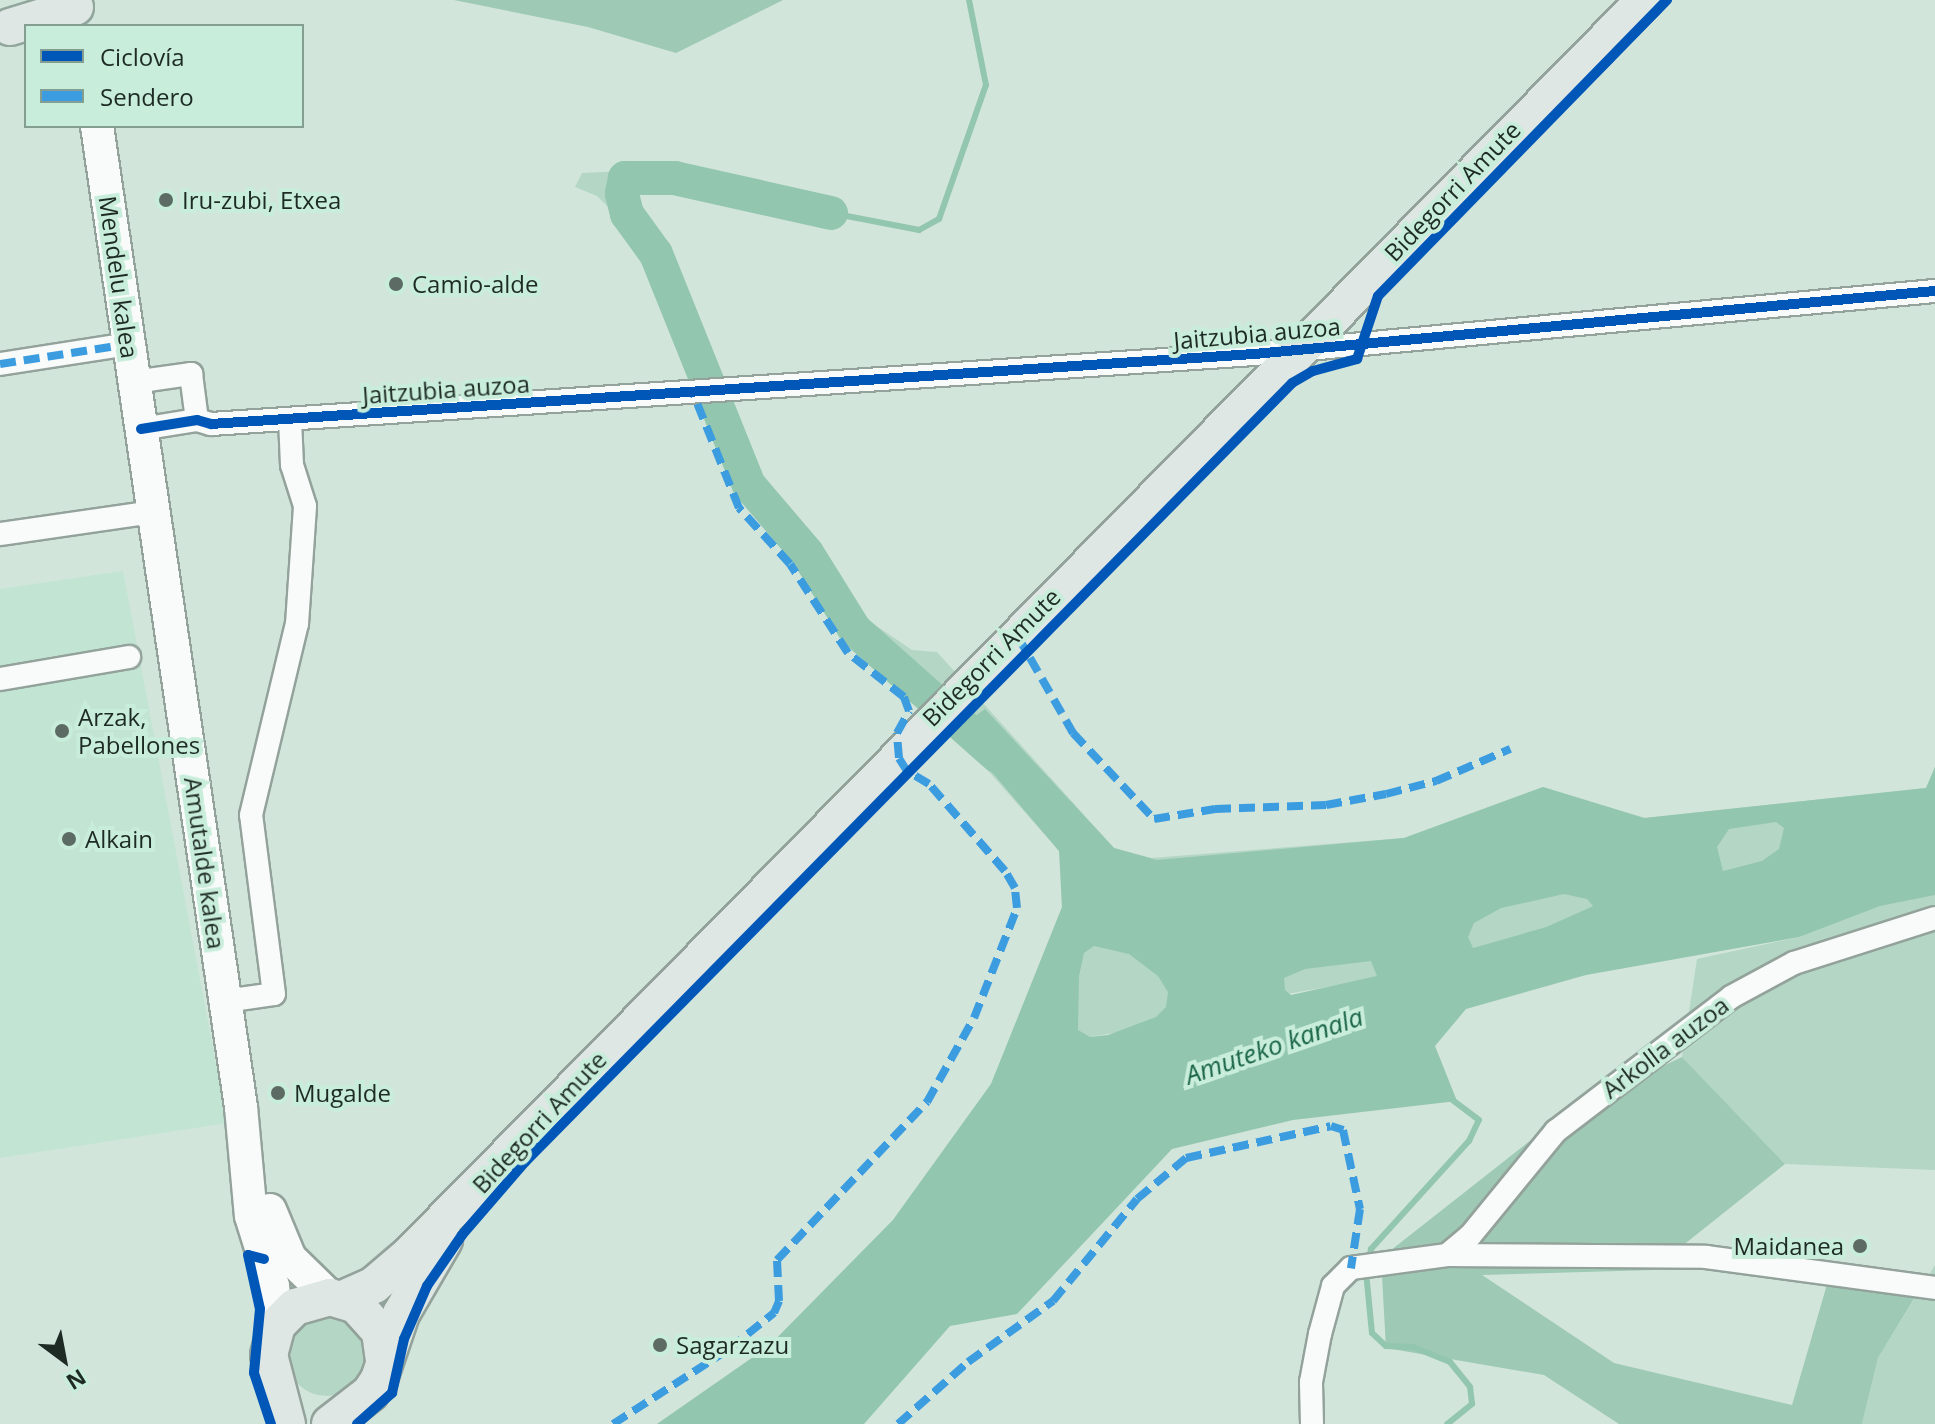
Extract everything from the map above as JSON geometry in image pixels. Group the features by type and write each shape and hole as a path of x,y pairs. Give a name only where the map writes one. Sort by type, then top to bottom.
{"main road":[{"path":"35,0 76,11"},
{"path":"287,1424 269,1355 277,1325 295,1307 337,1298 388,1275 1645,0"},
{"path":"5,28 76,11"},
{"name":"Mendelu kalea","path":"97,128 141,429"},
{"name":"Amutalde kalea","path":"141,429 241,1107 251,1216 273,1286 277,1325"},
{"name":"Amutalde kalea","path":"241,1107 281,1243 301,1272 337,1298"},
{"path":"277,1383 307,1408 338,1416 370,1393 412,1292 484,1180"},
{"path":"337,1298 374,1320 384,1362"}],"street":[{"name":"Jaitzubia auzoa","path":"141,429 197,420 290,419 699,393 1302,349 1935,291"},
{"path":"0,364 129,344"},
{"path":"134,382 191,374 197,420"},
{"path":"225,1001 274,994 251,815 297,624 305,506 292,465 290,419"},
{"path":"0,534 153,512"},
{"path":"0,679 129,657"},
{"name":"Arkolla auzoa","path":"1447,1255 1470,1236 1556,1131 1731,997 1794,963 1935,918"},
{"path":"1312,1424 1311,1382 1320,1334 1333,1286 1351,1268 1447,1255 1706,1257 1935,1288"}],"shaded area":[{"path":"454,0 783,0 676,53 588,27"},
{"path":"649,170 712,181 708,191 636,190 637,211 668,261 694,343 764,487 818,540 853,610 912,650 937,652 1114,848 1151,858 1404,838 1543,787 1645,818 1926,788 1935,767 1935,823 1593,906 1546,927 1361,981 1157,1017 1125,1031 1090,1037 774,1350 657,1424 769,1346 893,1220 991,1084 1062,908 1060,852 917,690 853,642 829,614 803,565 736,485 664,281 635,233 597,196 575,187 582,173"},
{"path":"123,571 227,1123 0,1158 0,589"},
{"path":"1935,875 1935,1170 1785,1164 1682,1057 1697,959 1799,937"},
{"path":"1682,1057 1785,1164 1652,1270 1482,1275 1614,1363 1792,1405 1828,1281 1915,1297 1878,1358 1862,1424 1619,1424 1544,1375 1386,1348 1381,1258 1568,1111"},
{"path":"1935,1265 1935,1424 1862,1424 1878,1358"},
{"path":"327,1314 343,1317 356,1326 365,1339 368,1355 365,1371 356,1384 343,1393 327,1396 311,1393 298,1384 289,1371 286,1355 289,1339 298,1326 311,1317"}],"water":[{"name":"Amuteko kanala","path":"985,709 1114,848 1157,860 1404,838 1543,787 1644,818 1926,788 1935,767 1935,895 1880,906 1799,937 1586,975 1466,1009 1435,1046 1457,1101 1293,1120 1172,1149 1017,1314 950,1326 864,1424 657,1424 769,1346 893,1220 991,1084 1062,907 1059,851 956,730","holes":["1776,822 1784,828 1779,849 1762,861 1723,871 1717,847 1729,829","1564,894 1587,899 1593,906 1546,927 1473,948 1468,937 1474,923 1501,908","1094,946 1129,954 1158,976 1168,992 1166,1007 1156,1017 1108,1035 1090,1037 1078,1030 1079,976 1084,953","1371,961 1377,976 1291,995 1285,990 1284,978 1305,969"]}],"waterway":[{"path":"831,213 919,230 939,219 986,85 969,0"},
{"path":"831,213 675,178 625,178 622,194 627,214 656,254 749,485 807,553 855,630 997,756"},
{"path":"1369,1261 1371,1249 1469,1141 1479,1120 1451,1099"},
{"path":"1366,1272 1372,1333 1386,1346 1413,1347 1450,1362 1470,1387 1472,1404 1447,1424"}],"marked path":[{"path":"0,364 129,344"},
{"path":"613,1424 729,1349 774,1313 779,1301 777,1260 927,1102 974,1018 1017,908 1015,888 1005,871 929,784 907,771 899,758 897,733 909,711 904,697 848,653 790,564 739,508 693,393"},
{"path":"1018,637 1073,733 1154,819 1215,809 1326,805 1386,794 1436,781 1510,749"},
{"path":"898,1424 968,1362 1053,1301 1137,1199 1186,1158 1331,1126 1343,1130 1360,1209 1351,1268"}],"cycle path":[{"name":"Bidegorri Amute","path":"357,1424 392,1393 404,1339 427,1286 462,1235 525,1162 1292,383 1313,371 1357,359 1378,296 1667,0"},
{"path":"141,429 197,420 211,424 1254,354 1935,291"},
{"path":"264,1259 248,1255 260,1309 254,1373 271,1424"}],"place":[{"name":"Iru-zubi, Etxea","path":"166,200"},
{"name":"Camio-alde","path":"396,284"},
{"name":"Arzak, Pabellones","path":"62,731"},
{"name":"Alkain","path":"69,839"},
{"name":"Mugalde","path":"278,1093"},
{"name":"Maidanea","path":"1860,1246"},
{"name":"Sagarzazu","path":"660,1345"}]}
